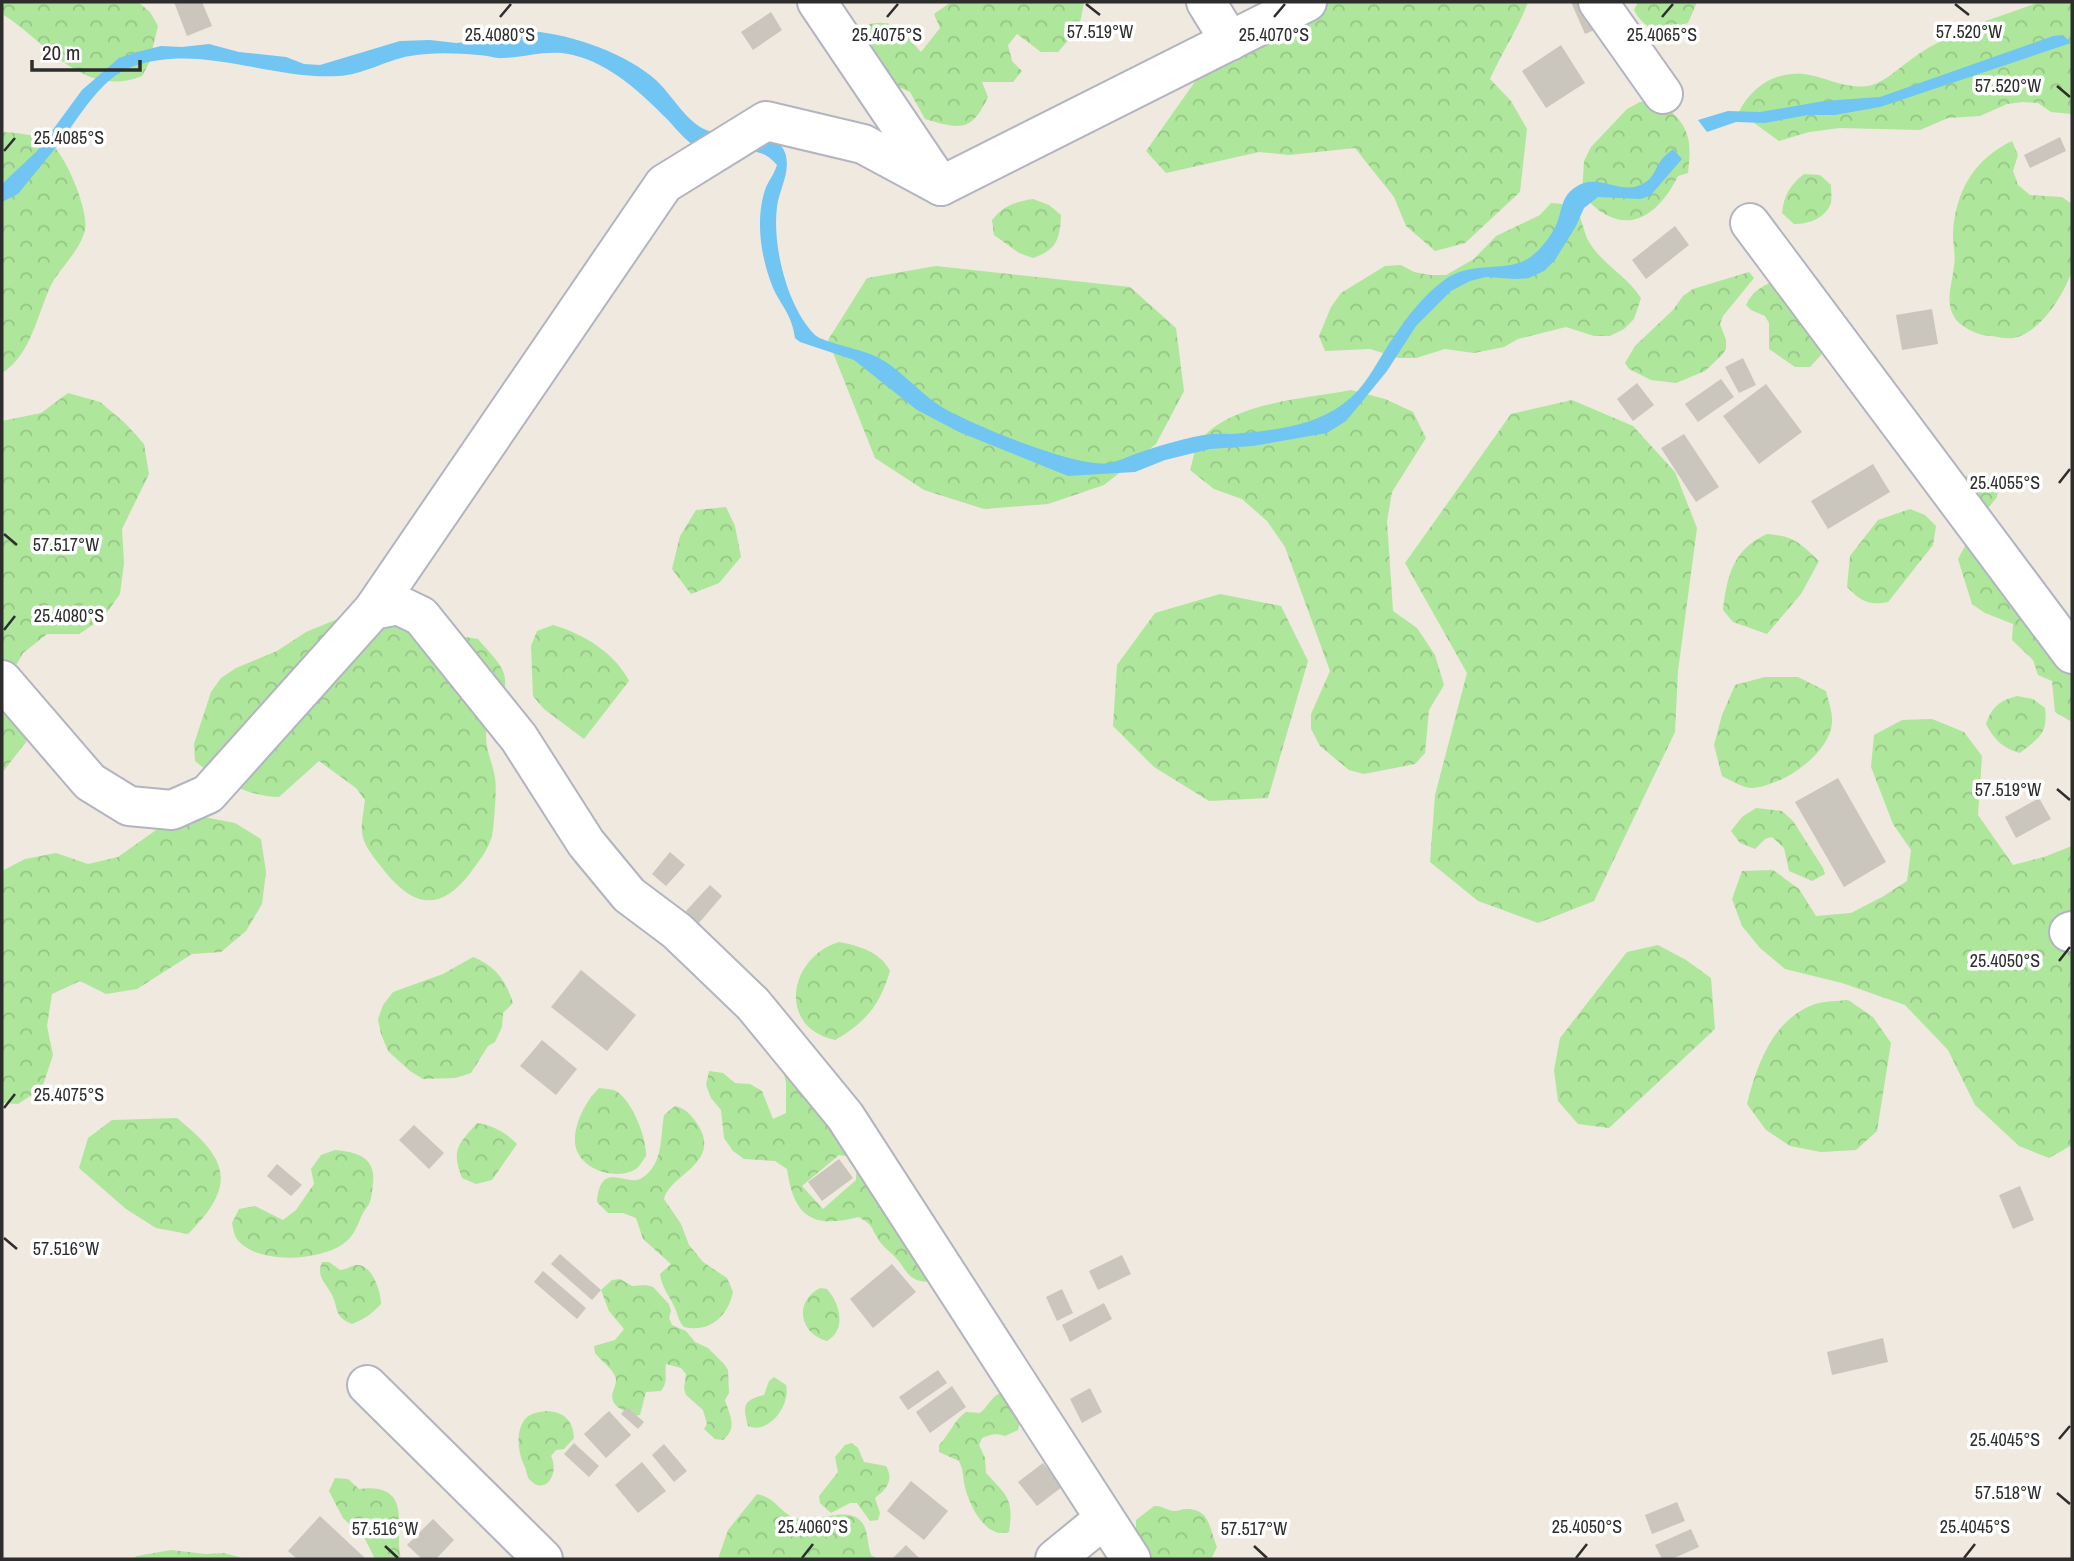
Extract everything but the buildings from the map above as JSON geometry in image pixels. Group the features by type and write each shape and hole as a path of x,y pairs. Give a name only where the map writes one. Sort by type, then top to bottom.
{"street":[{"path":"817,2 941,186"},
{"path":"1206,2 1230,41"},
{"path":"941,186 1307,2"},
{"path":"1598,2 1663,94"},
{"path":"2,680 90,782 129,806 172,810 208,794 373,610 664,184 766,121 863,144 941,186"},
{"path":"1751,223 2072,654"},
{"path":"373,610 398,605 421,616 519,737 586,843 629,895 677,931 753,1004 845,1116 1131,1559"},
{"path":"367,1385 543,1559"},
{"path":"1055,1559 1104,1519"}],"green space":[{"path":"2,2 138,2 150,12 158,26 149,63 142,76 121,81 101,80 83,74 2,14"},
{"path":"951,2 1084,2 1079,28 1058,52 1041,52 1017,34 1008,45 1012,61 1022,71 1013,82 982,82 988,97 982,109 970,122 956,126 925,119 910,92 883,80 864,40 866,25 885,23 898,28 921,52 940,28 934,14"},
{"path":"1319,2 1528,2 1490,79 1511,101 1527,129 1520,192 1465,243 1435,251 1406,226 1394,197 1355,148 1289,155 1259,152 1166,173 1146,151 1223,42"},
{"path":"1638,2 1697,2 1688,23 1657,29 1639,18 1634,10"},
{"path":"2039,2 2072,2 2072,114 2051,112 2038,103 2023,102 2007,104 1980,116 1948,118 1920,130 1840,128 1809,132 1779,141 1739,112 1757,88 1784,75 1804,74 1846,85 1872,85 1942,41 1975,25"},
{"path":"1656,100 1675,115 1686,130 1689,148 1688,173 1678,176 1659,205 1648,214 1636,219 1610,217 1582,194 1584,161 1591,147 1627,109 1640,102"},
{"path":"2,132 38,137 56,148 80,197 85,230 74,252 51,285 27,345 12,365 2,373"},
{"path":"2012,141 2018,155 2013,171 2018,185 2030,195 2062,197 2072,204 2073,250 2071,273 2049,313 2032,330 2008,338 1978,334 1962,325 1953,316 1950,295 1955,262 1953,234 1963,191 1977,167 1999,148"},
{"path":"1804,174 1820,175 1831,185 1831,203 1825,213 1816,220 1794,224 1782,213 1783,207 1788,191"},
{"path":"1033,199 1049,205 1061,215 1055,243 1047,251 1033,258 1019,253 994,235 992,220 1010,205"},
{"path":"1551,203 1567,205 1576,211 1594,250 1641,298 1634,319 1624,329 1610,336 1594,336 1566,327 1518,339 1504,347 1474,353 1445,349 1416,358 1399,358 1370,349 1325,351 1319,336 1331,307 1341,293 1385,266 1401,265 1414,272 1446,275 1474,259 1496,236 1540,215"},
{"path":"936,266 1130,287 1176,328 1184,391 1156,444 1104,485 1048,504 984,509 924,490 875,458 828,340 867,278"},
{"path":"1809,270 1820,281 1823,350 1810,367 1795,367 1769,349 1769,323 1765,316 1746,305 1765,285"},
{"path":"1749,272 1754,278 1723,316 1720,324 1726,340 1726,349 1705,371 1676,383 1651,380 1629,369 1625,363 1635,346 1673,310 1683,296 1693,289"},
{"path":"1351,390 1385,399 1413,412 1426,438 1392,492 1387,521 1393,611 1417,628 1435,655 1444,685 1429,710 1425,753 1415,764 1364,774 1349,770 1320,746 1311,729 1311,714 1330,671 1285,547 1267,521 1242,499 1214,489 1190,470 1201,439 1232,417 1271,404"},
{"path":"68,393 100,402 125,423 144,444 149,474 122,529 124,563 120,594 103,618 79,634 47,634 23,653 8,680 29,738 2,773 2,421 41,413"},
{"path":"1572,400 1633,426 1675,472 1697,528 1678,671 1675,732 1594,901 1538,923 1478,901 1430,862 1435,795 1467,673 1405,563 1511,414"},
{"path":"1952,475 1987,478 1999,486 1997,497 1978,521"},
{"path":"726,507 735,526 741,557 719,583 691,594 672,569 680,536 696,510"},
{"path":"1910,509 1925,515 1936,526 1933,545 1888,602 1865,601 1847,587 1850,556 1878,520"},
{"path":"1767,534 1796,542 1819,561 1801,594 1767,634 1733,622 1723,610 1730,575 1739,556 1746,547"},
{"path":"1981,540 2072,659 2072,722 2055,712 2052,681 2038,675 2033,660 2012,640 2013,624 1985,613 1972,604 1958,559 1965,546"},
{"path":"1220,594 1281,606 1308,661 1268,798 1209,801 1154,767 1113,726 1117,665 1155,613"},
{"path":"340,618 478,639 498,663 505,678 502,696 488,724 486,736 496,783 492,836 480,859 459,886 435,900 412,896 390,878 364,841 362,828 365,800 356,788 319,761 279,797 245,791 213,775 195,761 194,744 211,692 221,678 236,668 277,651 306,632"},
{"path":"553,625 575,633 597,646 615,662 629,681 584,739 544,709 533,696 531,646 537,631"},
{"path":"1765,677 1798,677 1826,691 1832,723 1822,746 1802,767 1777,782 1748,788 1722,776 1714,745 1722,715 1735,685"},
{"path":"2017,696 2033,699 2045,708 2046,717 2041,735 2020,753 2000,743 1986,724 1997,706"},
{"path":"1932,719 1964,732 1982,756 1978,815 2013,865 2072,846 2072,1145 2049,1158 2019,1146 1975,1105 1948,1050 1905,1005 1842,983 1785,969 1760,948 1742,926 1732,899 1742,871 1773,870 1799,889 1816,916 1851,913 1907,881 1911,850 1893,824 1871,767 1874,735 1902,720"},
{"path":"1756,808 1782,811 1793,821 1825,874 1812,881 1789,871 1784,848 1772,837 1765,839 1755,849 1740,843 1731,831 1742,817"},
{"path":"204,817 235,823 261,839 266,872 262,904 246,931 221,952 192,954 137,989 106,994 80,981 52,994 47,1026 53,1055 42,1088 18,1104 2,1103 2,871 25,859 56,853 88,864 118,857 173,818"},
{"path":"839,942 869,951 881,959 890,971 870,1012 855,1027 835,1040 816,1033 804,1021 797,1007 796,992 800,976 809,962 822,950"},
{"path":"1658,945 1711,978 1715,1029 1609,1128 1578,1124 1558,1101 1554,1070 1560,1038 1627,952"},
{"path":"473,957 499,975 513,1003 503,1013 502,1027 495,1042 488,1046 471,1073 455,1078 423,1079 388,1051 378,1019 383,1005 393,992 443,974"},
{"path":"1848,1000 1873,1017 1891,1043 1877,1131 1856,1150 1821,1152 1790,1146 1766,1130 1747,1104 1756,1074 1769,1045 1788,1020 1815,1004"},
{"path":"782,1053 802,1066 816,1084 836,1128 850,1132 865,1175 883,1194 894,1222 922,1228 929,1233 936,1253 926,1282 908,1274 881,1243 872,1228 859,1217 829,1221 808,1216 795,1198 787,1169 775,1161 744,1159 733,1151 724,1138 721,1110 711,1098 706,1085 709,1071 723,1073 735,1083 750,1084 762,1091 773,1119 786,1113 786,1082","holes":["839,1155 857,1158 856,1180 823,1209 802,1186"]},
{"path":"599,1088 614,1090 622,1096 633,1111 641,1130 646,1156 637,1168 627,1173 598,1170 582,1159 577,1151 575,1135 579,1120 585,1106"},
{"path":"675,1106 682,1108 696,1122 703,1136 704,1148 700,1158 675,1182 664,1199 681,1224 689,1245 703,1262 727,1278 733,1292 727,1308 716,1321 693,1328 684,1327 680,1322 664,1287 660,1274 671,1264 643,1239 636,1218 623,1213 608,1213 597,1202 599,1189 608,1178 640,1179 653,1167 660,1150 664,1115"},
{"path":"177,1118 208,1147 220,1173 220,1187 214,1201 188,1234 156,1228 126,1209 79,1168 88,1138 112,1120"},
{"path":"477,1123 499,1130 517,1144 492,1180 476,1184 462,1178 457,1154 461,1142"},
{"path":"335,1150 357,1154 368,1162 373,1174 370,1202 347,1241 319,1254 288,1258 258,1253 237,1239 232,1223 239,1209 255,1206 283,1220 296,1210 314,1184 311,1169 321,1155"},
{"path":"322,1262 329,1262 340,1270 356,1265 367,1269 377,1286 381,1304 352,1324 346,1321 339,1315 331,1293 322,1279"},
{"path":"620,1279 632,1286 653,1287 669,1304 672,1325 686,1331 695,1342 708,1348 728,1370 729,1393 725,1400 732,1426 723,1440 715,1439 704,1429 707,1424 703,1410 686,1395 686,1374 681,1368 666,1364 666,1381 661,1391 646,1392 640,1415 632,1416 614,1403 612,1397 615,1377 595,1353 594,1346 615,1340 624,1329 609,1311 601,1290 612,1280"},
{"path":"820,1288 827,1289 832,1295 839,1316 837,1330 827,1341 811,1332 803,1317 806,1301"},
{"path":"774,1377 786,1385 787,1393 782,1409 764,1426 748,1426 746,1405 752,1399 764,1395 769,1381"},
{"path":"1000,1393 1007,1396 1020,1415 1018,1430 1005,1436 996,1434 982,1438 979,1445 985,1458 986,1473 1004,1493 1009,1504 1009,1532 1000,1533 992,1531 979,1518 966,1491 959,1461 939,1452 939,1445 962,1415 966,1412 980,1413"},
{"path":"546,1411 563,1415 572,1426 574,1438 564,1449 556,1450 551,1456 554,1470 552,1476 550,1481 541,1486 528,1477 520,1454 519,1435 526,1418"},
{"path":"852,1443 858,1448 864,1462 886,1466 888,1471 888,1484 875,1498 880,1513 878,1520 870,1521 857,1503 850,1503 831,1513 820,1503 819,1496 838,1472 835,1457 845,1445"},
{"path":"335,1478 348,1479 359,1489 377,1489 388,1493 395,1501 401,1559 375,1559 365,1539 343,1518 329,1491"},
{"path":"757,1494 769,1499 793,1517 812,1519 843,1515 860,1520 865,1528 871,1555 878,1559 718,1559 728,1530"},
{"path":"1154,1506 1172,1511 1194,1510 1205,1516 1217,1547 1211,1559 1131,1559 1136,1520"},
{"path":"171,1550 224,1553 246,1559 133,1559"}],"water":[{"path":"532,31 581,41 630,62 657,81 703,129 755,134 781,146 787,163 777,207 779,257 789,292 805,323 815,335 879,358 936,403 960,416 1051,453 1094,463 1110,463 1165,444 1203,435 1282,428 1308,422 1332,411 1358,390 1410,315 1443,281 1465,270 1510,265 1529,258 1552,233 1566,196 1582,184 1600,182 1635,187 1650,178 1662,159 1673,149 1682,159 1650,196 1640,199 1598,197 1584,208 1555,260 1544,271 1529,278 1486,277 1470,281 1451,291 1416,326 1387,371 1346,421 1327,433 1253,446 1210,449 1165,460 1135,472 1068,476 959,432 917,410 854,360 795,338 789,317 773,288 761,239 762,202 777,165 768,157 750,151 714,154 704,151 693,145 647,100 613,72 573,55 547,53 501,58 427,54 401,58 338,76 312,76 185,58 134,66 122,71 102,88 18,194 2,202 2,184 38,150 82,90 119,58 137,52 161,46 209,44 239,52 286,57 304,64 320,65 400,41 456,43 502,39"},
{"path":"2063,35 2071,43 1880,107 1765,123 1736,122 1707,132 1698,120 1728,111 1760,112 1824,101 1880,97 2053,36"}]}
